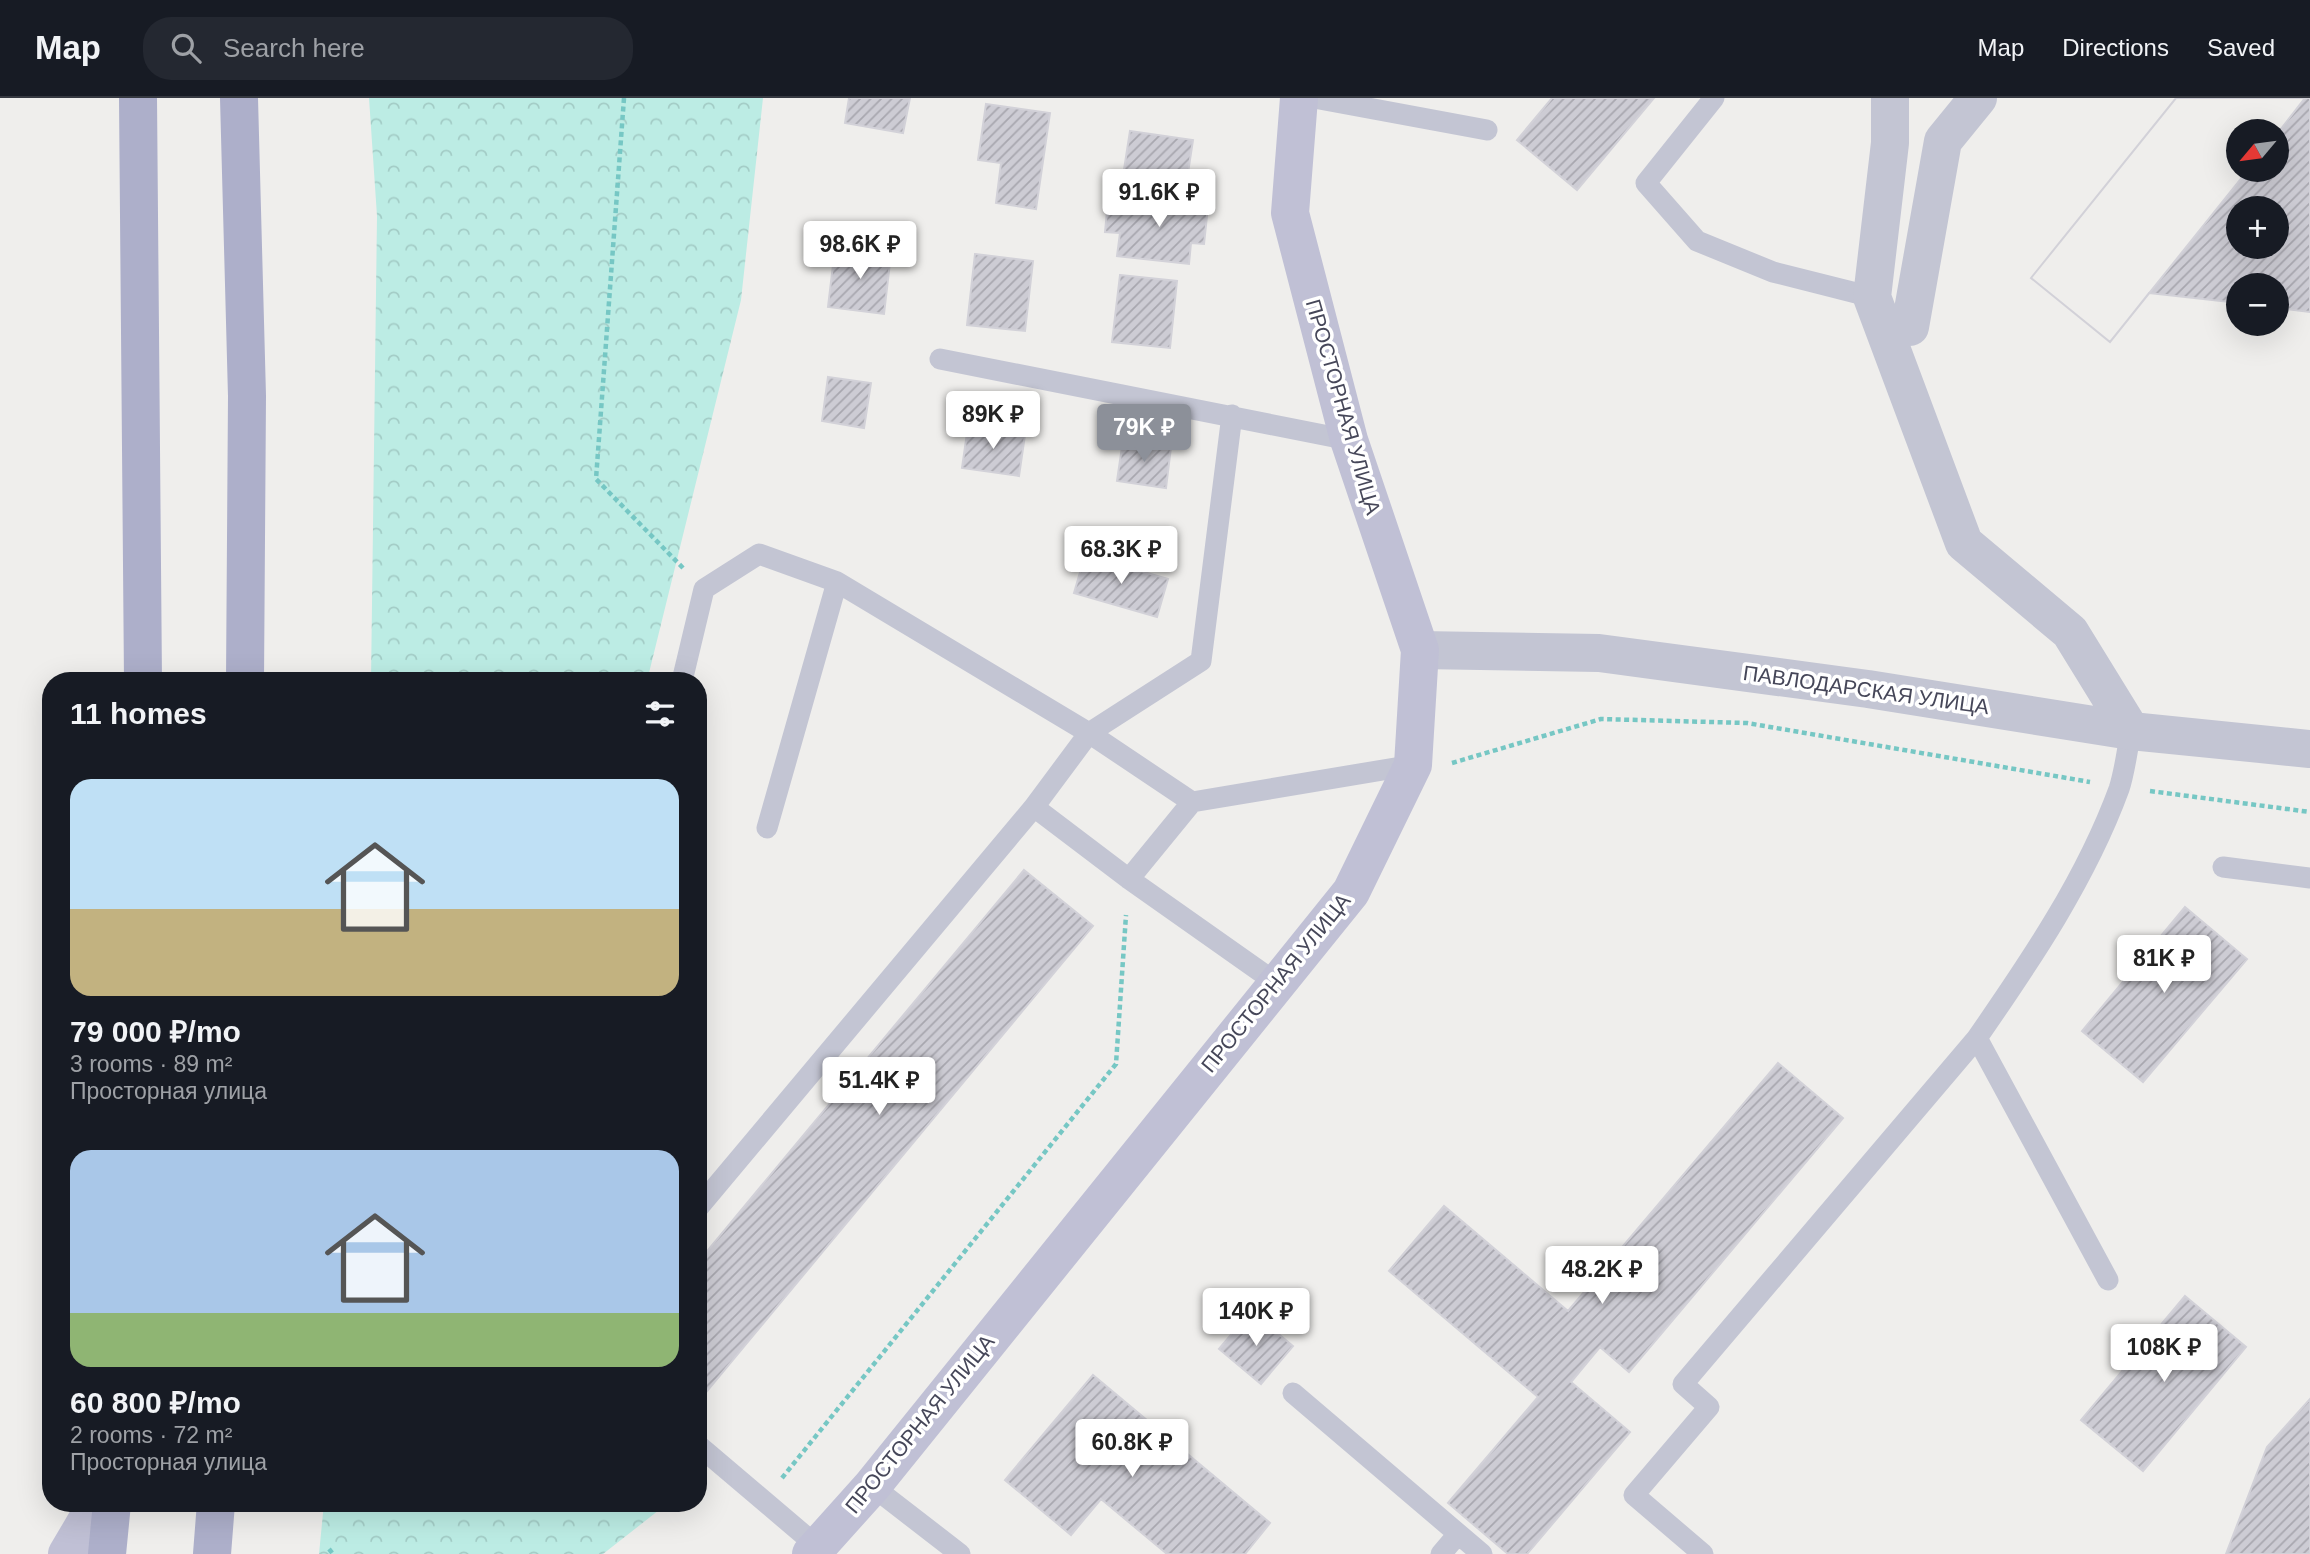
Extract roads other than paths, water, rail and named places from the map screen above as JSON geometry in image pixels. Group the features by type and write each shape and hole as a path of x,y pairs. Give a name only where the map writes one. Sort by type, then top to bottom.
{"main road":[{"path":"138,98 143,672"},
{"path":"239,98 247,396 245,672"},
{"path":"107,1554 112,1512"},
{"path":"212,1554 215,1512"}],"street":[{"name":"ПРОСТОРНАЯ УЛИЦА","path":"814,1550 872,1486 1351,892 1410,770 1420,650 1349,440 1290,214 1299,98"},
{"path":"1890,98 1889,143 1872,297 1964,543 2070,632 2131,732"},
{"path":"1910,327 1943,141 1978,98"},
{"name":"ПАВЛОДАРСКАЯ УЛИЦА","path":"1420,650 1599,653 1868,688 2131,732 2310,749"},
{"path":"67,1554 92,1512"}],"lane":[{"path":"1314,98 1487,130"},
{"path":"1714,98 1646,183 1697,242 1773,272 1872,297"},
{"path":"940,359 1349,440"},
{"path":"707,1197 1034,807 1089,733 1201,661 1231,415"},
{"path":"684,672 704,589 760,554 837,582 1089,733 1192,802 1410,770"},
{"path":"767,828 837,582"},
{"path":"1703,1554 1634,1495 1709,1407 1683,1384 1977,1038 2036,953 2085,866 2119,787 2131,732"},
{"path":"1129,879 1192,802"},
{"path":"1034,807 1129,879 1276,982"},
{"path":"2223,867 2310,878"},
{"path":"1977,1038 2108,1280"},
{"path":"1293,1393 1482,1554"},
{"path":"707,1453 763,1500 814,1550"},
{"path":"872,1486 960,1554"},
{"path":"1441,1554 1458,1534"}]}
